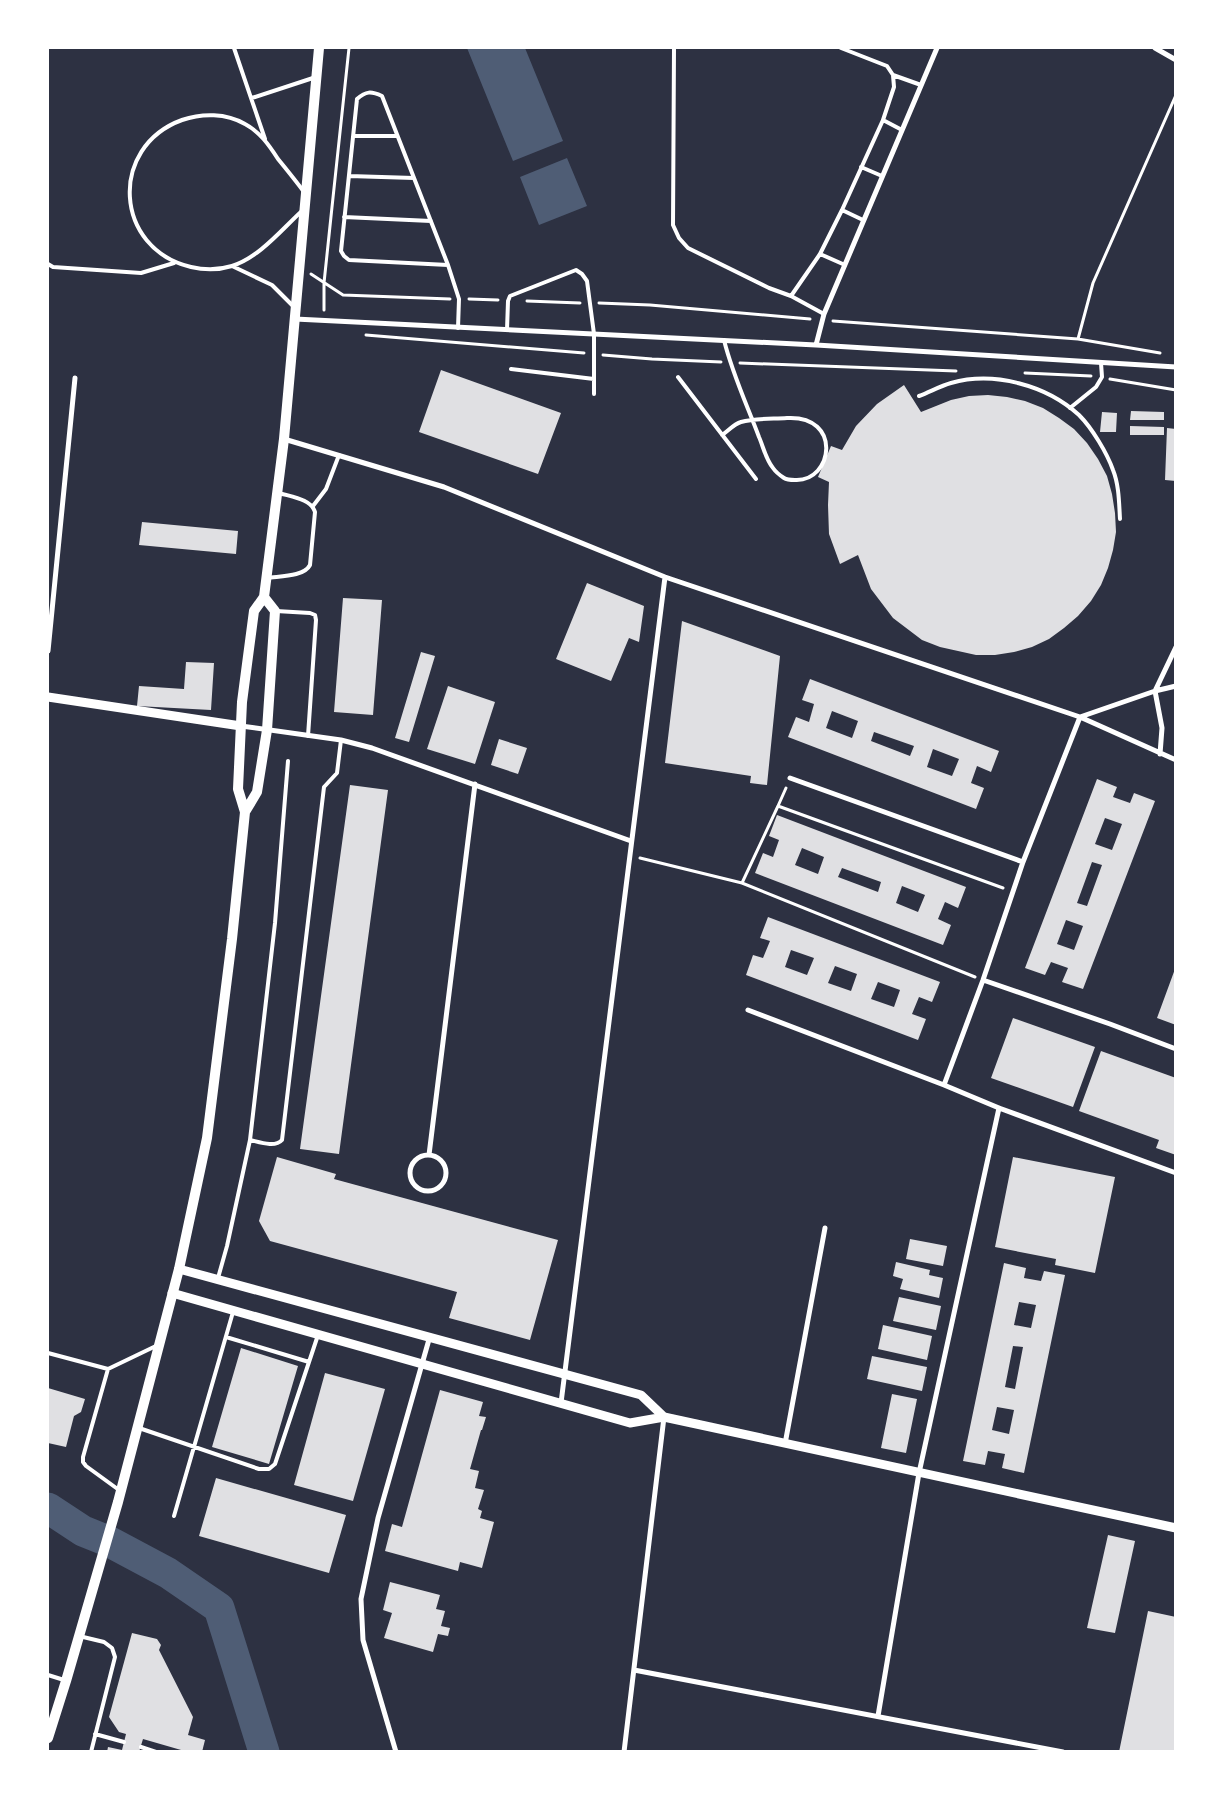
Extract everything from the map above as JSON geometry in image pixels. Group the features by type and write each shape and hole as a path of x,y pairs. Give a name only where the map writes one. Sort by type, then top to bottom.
{"main road":[{"path":"48,1738 121,1491 179,1269 207,1138 232,939 245,812 238,789 240,726 254,611 264,597 267,578 284,438 319,48"},
{"path":"245,812 257,792 267,730 275,611 264,597"}],"street":[{"path":"816,345 824,314 937,48"},
{"path":"1155,48 1176,60"},
{"path":"296,314 324,321 816,345 1176,368"},
{"path":"48,651 75,378"},
{"path":"284,438 444,487 665,577 1080,717 1176,760"},
{"path":"561,1403 665,577"},
{"path":"1160,754 1162,728 1155,691 1176,646"},
{"path":"944,1085 983,980 1023,862 1080,717 1155,691 1176,686"},
{"path":"48,697 341,740 372,748 632,841"},
{"path":"790,778 1023,862"},
{"path":"429,1155 475,784"},
{"path":"983,980 1176,1049"},
{"path":"748,1010 999,1108 1176,1173"},
{"path":"878,1716 919,1473 999,1108"},
{"path":"429,1155 440,1159 444,1164 446,1175 441,1185 426,1190 415,1185 412,1180 411,1168 418,1158 429,1155"},
{"path":"785,1444 825,1228"},
{"path":"179,1269 641,1395 664,1417"},
{"path":"172,1293 630,1423 664,1417 1176,1528"},
{"path":"396,1752 363,1640 361,1599 378,1518 430,1336"},
{"path":"624,1752 664,1417"},
{"path":"634,1670 1063,1752"}],"lane":[{"path":"234,48 265,139"},
{"path":"674,48 673,225 679,238 688,248 769,288 791,296 824,314"},
{"path":"791,296 820,254 842,210 883,120 894,87 893,75 887,66 842,48"},
{"path":"893,75 921,85"},
{"path":"252,98 316,77"},
{"path":"448,265 349,260 341,252 357,99 368,92 374,92 382,96 448,265 459,299 458,328"},
{"path":"304,208 255,254 232,266 204,270 174,263 153,248 136,225 130,201 130,178 138,157 149,141 168,125 195,115 220,115 245,124 265,139 306,194"},
{"path":"883,120 902,130"},
{"path":"353,136 397,136"},
{"path":"861,167 882,176"},
{"path":"349,176 414,178"},
{"path":"842,210 864,220"},
{"path":"344,217 431,221"},
{"path":"820,254 845,264"},
{"path":"48,264 53,267 141,273 174,263"},
{"path":"232,266 272,285 296,314"},
{"path":"507,330 508,300 510,296 576,270 582,274 587,281 591,303 594,334 594,394"},
{"path":"722,435 736,425 753,420 795,418 808,420 820,430 827,443 827,452 822,464 814,474 802,480 785,479 772,467 753,420 729,362 724,340"},
{"path":"1070,408 1096,387 1102,377 1102,363"},
{"path":"511,369 594,379"},
{"path":"678,377 756,479"},
{"path":"919,396 952,383 986,379 1019,382 1042,392 1070,408 1081,417 1099,442 1113,470 1118,493 1120,519"},
{"path":"313,506 326,489 338,455"},
{"path":"267,578 302,572 308,569 310,565 315,512 313,506 308,502 277,493"},
{"path":"275,611 310,613 315,616 308,736"},
{"path":"250,1140 275,1145 282,1140 324,787 337,773 341,740"},
{"path":"218,1279 250,1140 275,923 288,761"},
{"path":"174,1516 233,1310"},
{"path":"137,1427 260,1469 269,1469 275,1464 319,1334"},
{"path":"226,1337 309,1362"},
{"path":"48,1353 108,1369 159,1344"},
{"path":"108,1369 83,1462 121,1491"},
{"path":"79,1636 104,1642 112,1648 115,1656 91,1752"},
{"path":"48,1675 66,1681"},
{"path":"95,1734 124,1742"},
{"path":"141,1747 156,1752"}],"path":[{"path":"324,321 324,283 349,48"},
{"path":"1078,339 1093,283 1176,95"},
{"path":"299,266 343,295 650,305 1078,339 1166,354"},
{"path":"742,883 790,778"},
{"path":"778,806 1013,891"},
{"path":"629,859 641,858 742,883 983,980"}],"water":[{"path":"467,48 525,48 563,141 513,161"},
{"path":"567,158 587,206 539,225 520,177"}],"building":[{"path":"441,370 561,413 538,474 419,432"},
{"path":"904,385 921,412 951,400 969,396 988,395 1025,401 1043,408 1074,429 1098,459 1107,476 1112,494 1116,532 1113,550 1101,585 1091,601 1078,616 1049,639 1032,647 995,655 976,655 940,647 922,640 893,618 871,589 858,555 840,564 829,534 829,482 818,477 831,446 842,450 856,426 877,404"},
{"path":"1131,411 1164,412 1164,420 1130,420"},
{"path":"1102,412 1117,413 1116,432 1100,432"},
{"path":"1130,426 1164,427 1164,435 1130,435"},
{"path":"1167,428 1176,429 1176,481 1165,480"},
{"path":"142,522 238,531 236,554 139,545"},
{"path":"587,583 644,606 639,642 629,638 611,681 556,659"},
{"path":"343,598 382,600 373,715 334,712"},
{"path":"682,621 780,656 767,785 750,783 751,776 665,763"},
{"path":"421,652 435,656 409,742 395,738"},
{"path":"186,662 214,663 211,710 137,706 139,686 184,689"},
{"path":"810,679 999,751 991,772 977,766 971,783 984,788 976,809 788,737 796,717 809,722 814,704 802,700","holes":["832,711 858,721 852,738 826,728","874,732 914,746 910,756 871,741","933,749 959,759 952,776 927,767"]},
{"path":"448,686 495,702 475,764 427,749"},
{"path":"499,739 527,748 518,774 491,765"},
{"path":"1097,779 1117,787 1113,797 1130,803 1134,793 1155,801 1083,989 1062,982 1068,968 1051,962 1045,975 1025,968","holes":["1105,818 1122,824 1112,850 1095,844","1092,862 1102,865 1087,906 1077,903","1066,920 1083,926 1074,950 1057,944"]},
{"path":"350,785 388,790 339,1154 300,1149"},
{"path":"777,815 966,887 958,908 945,902 938,919 951,925 943,945 755,873 763,853 773,857 779,840 769,836","holes":["802,848 824,857 818,874 795,865","842,868 881,882 878,892 838,877","902,886 925,895 918,912 896,903"]},
{"path":"768,917 940,982 932,1002 919,997 912,1014 926,1019 918,1040 746,975 753,955 763,958 770,941 760,938","holes":["791,950 814,958 807,975 785,967","835,966 857,974 851,991 828,983","878,982 900,990 894,1007 871,999"]},
{"path":"1176,969 1176,1025 1157,1018"},
{"path":"1013,1018 1095,1047 1073,1107 991,1078"},
{"path":"1101,1051 1176,1078 1176,1155 1156,1148 1159,1140 1079,1111"},
{"path":"277,1157 336,1174 334,1179 558,1240 530,1340 449,1318 457,1292 270,1241 259,1221"},
{"path":"1013,1157 1115,1177 1095,1273 1055,1265 1056,1259 995,1247"},
{"path":"910,1239 947,1246 943,1266 906,1259"},
{"path":"896,1262 930,1270 929,1275 943,1278 939,1298 900,1289 903,1279 893,1276"},
{"path":"1004,1263 1026,1268 1024,1278 1041,1281 1044,1271 1065,1275 1024,1473 1002,1468 1005,1454 988,1451 985,1465 963,1461","holes":["1019,1302 1036,1305 1031,1328 1014,1325","1013,1346 1023,1347 1015,1389 1005,1387","997,1407 1014,1410 1009,1434 992,1430"]},
{"path":"899,1297 941,1306 936,1330 893,1321"},
{"path":"883,1325 932,1336 927,1360 878,1349"},
{"path":"241,1348 298,1366 269,1464 212,1447"},
{"path":"872,1356 927,1367 922,1391 867,1379"},
{"path":"325,1373 385,1389 353,1501 294,1485"},
{"path":"48,1388 85,1399 81,1412 74,1416 66,1447 48,1443"},
{"path":"440,1390 483,1402 479,1416 486,1417 470,1469 479,1471 475,1488 484,1490 478,1509 482,1511 480,1518 494,1522 482,1568 460,1562 458,1571 385,1551 392,1524 402,1527"},
{"path":"892,1394 917,1399 906,1453 881,1448"},
{"path":"216,1478 346,1515 329,1573 199,1536"},
{"path":"1108,1535 1135,1541 1115,1633 1087,1628"},
{"path":"390,1582 440,1595 436,1609 445,1611 441,1626 450,1628 448,1636 438,1634 433,1652 384,1638 392,1613 383,1610"},
{"path":"1148,1611 1176,1617 1176,1752 1119,1752"},
{"path":"132,1633 157,1639 161,1645 159,1650 193,1717 188,1735 205,1740 202,1752 188,1752 143,1739 139,1752 107,1752 108,1747 122,1750 126,1734 119,1732 109,1717"}],"waterway":[{"path":"48,1508 83,1531 108,1541 168,1573 219,1608 264,1752"}]}
